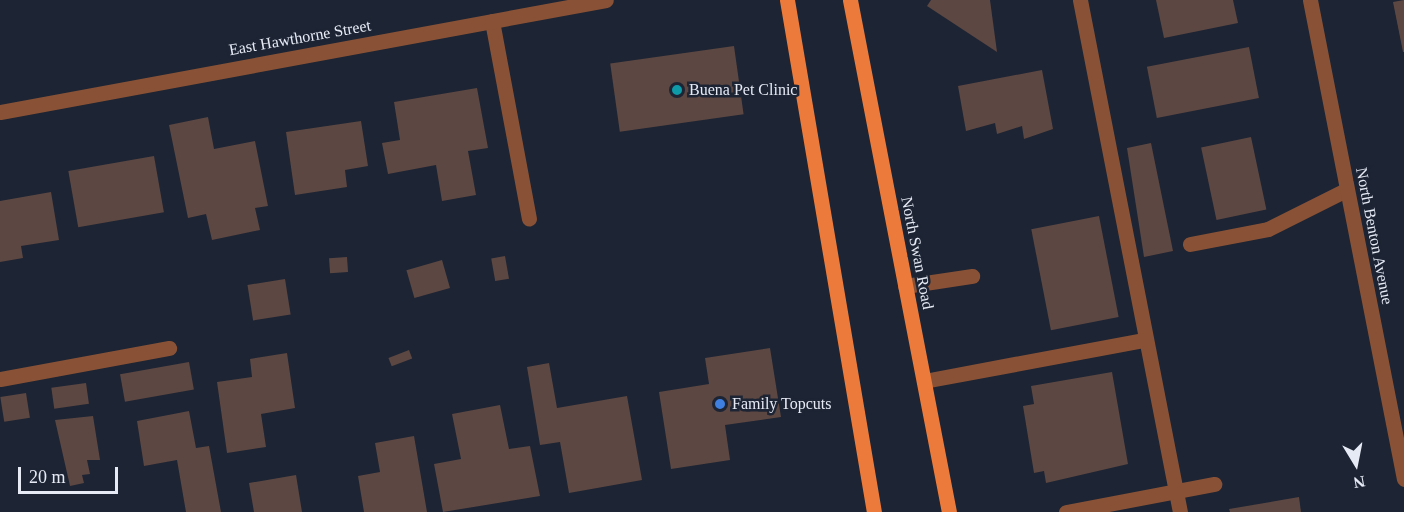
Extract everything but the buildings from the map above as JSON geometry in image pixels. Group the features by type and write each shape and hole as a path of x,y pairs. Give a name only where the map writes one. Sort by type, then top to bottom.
{"main road":[{"path":"787,0 874,512"},
{"name":"North Swan Road","path":"850,0 949,512"}],"street":[{"name":"East Hawthorne Street","path":"0,112 492,21 572,3 606,0"},
{"path":"1080,0 1144,340 1180,512"},
{"name":"North Benton Avenue","path":"1310,0 1346,190 1399,421 1404,479"},
{"path":"492,21 529,219"},
{"path":"1190,244 1268,230 1346,190"},
{"path":"905,286 972,276"},
{"path":"924,381 1144,340"},
{"path":"0,379 169,348"},
{"path":"1066,512 1214,484"}],"place":[{"name":"Buena Pet Clinic","path":"677,90"},
{"name":"Family Topcuts","path":"720,404"}]}
